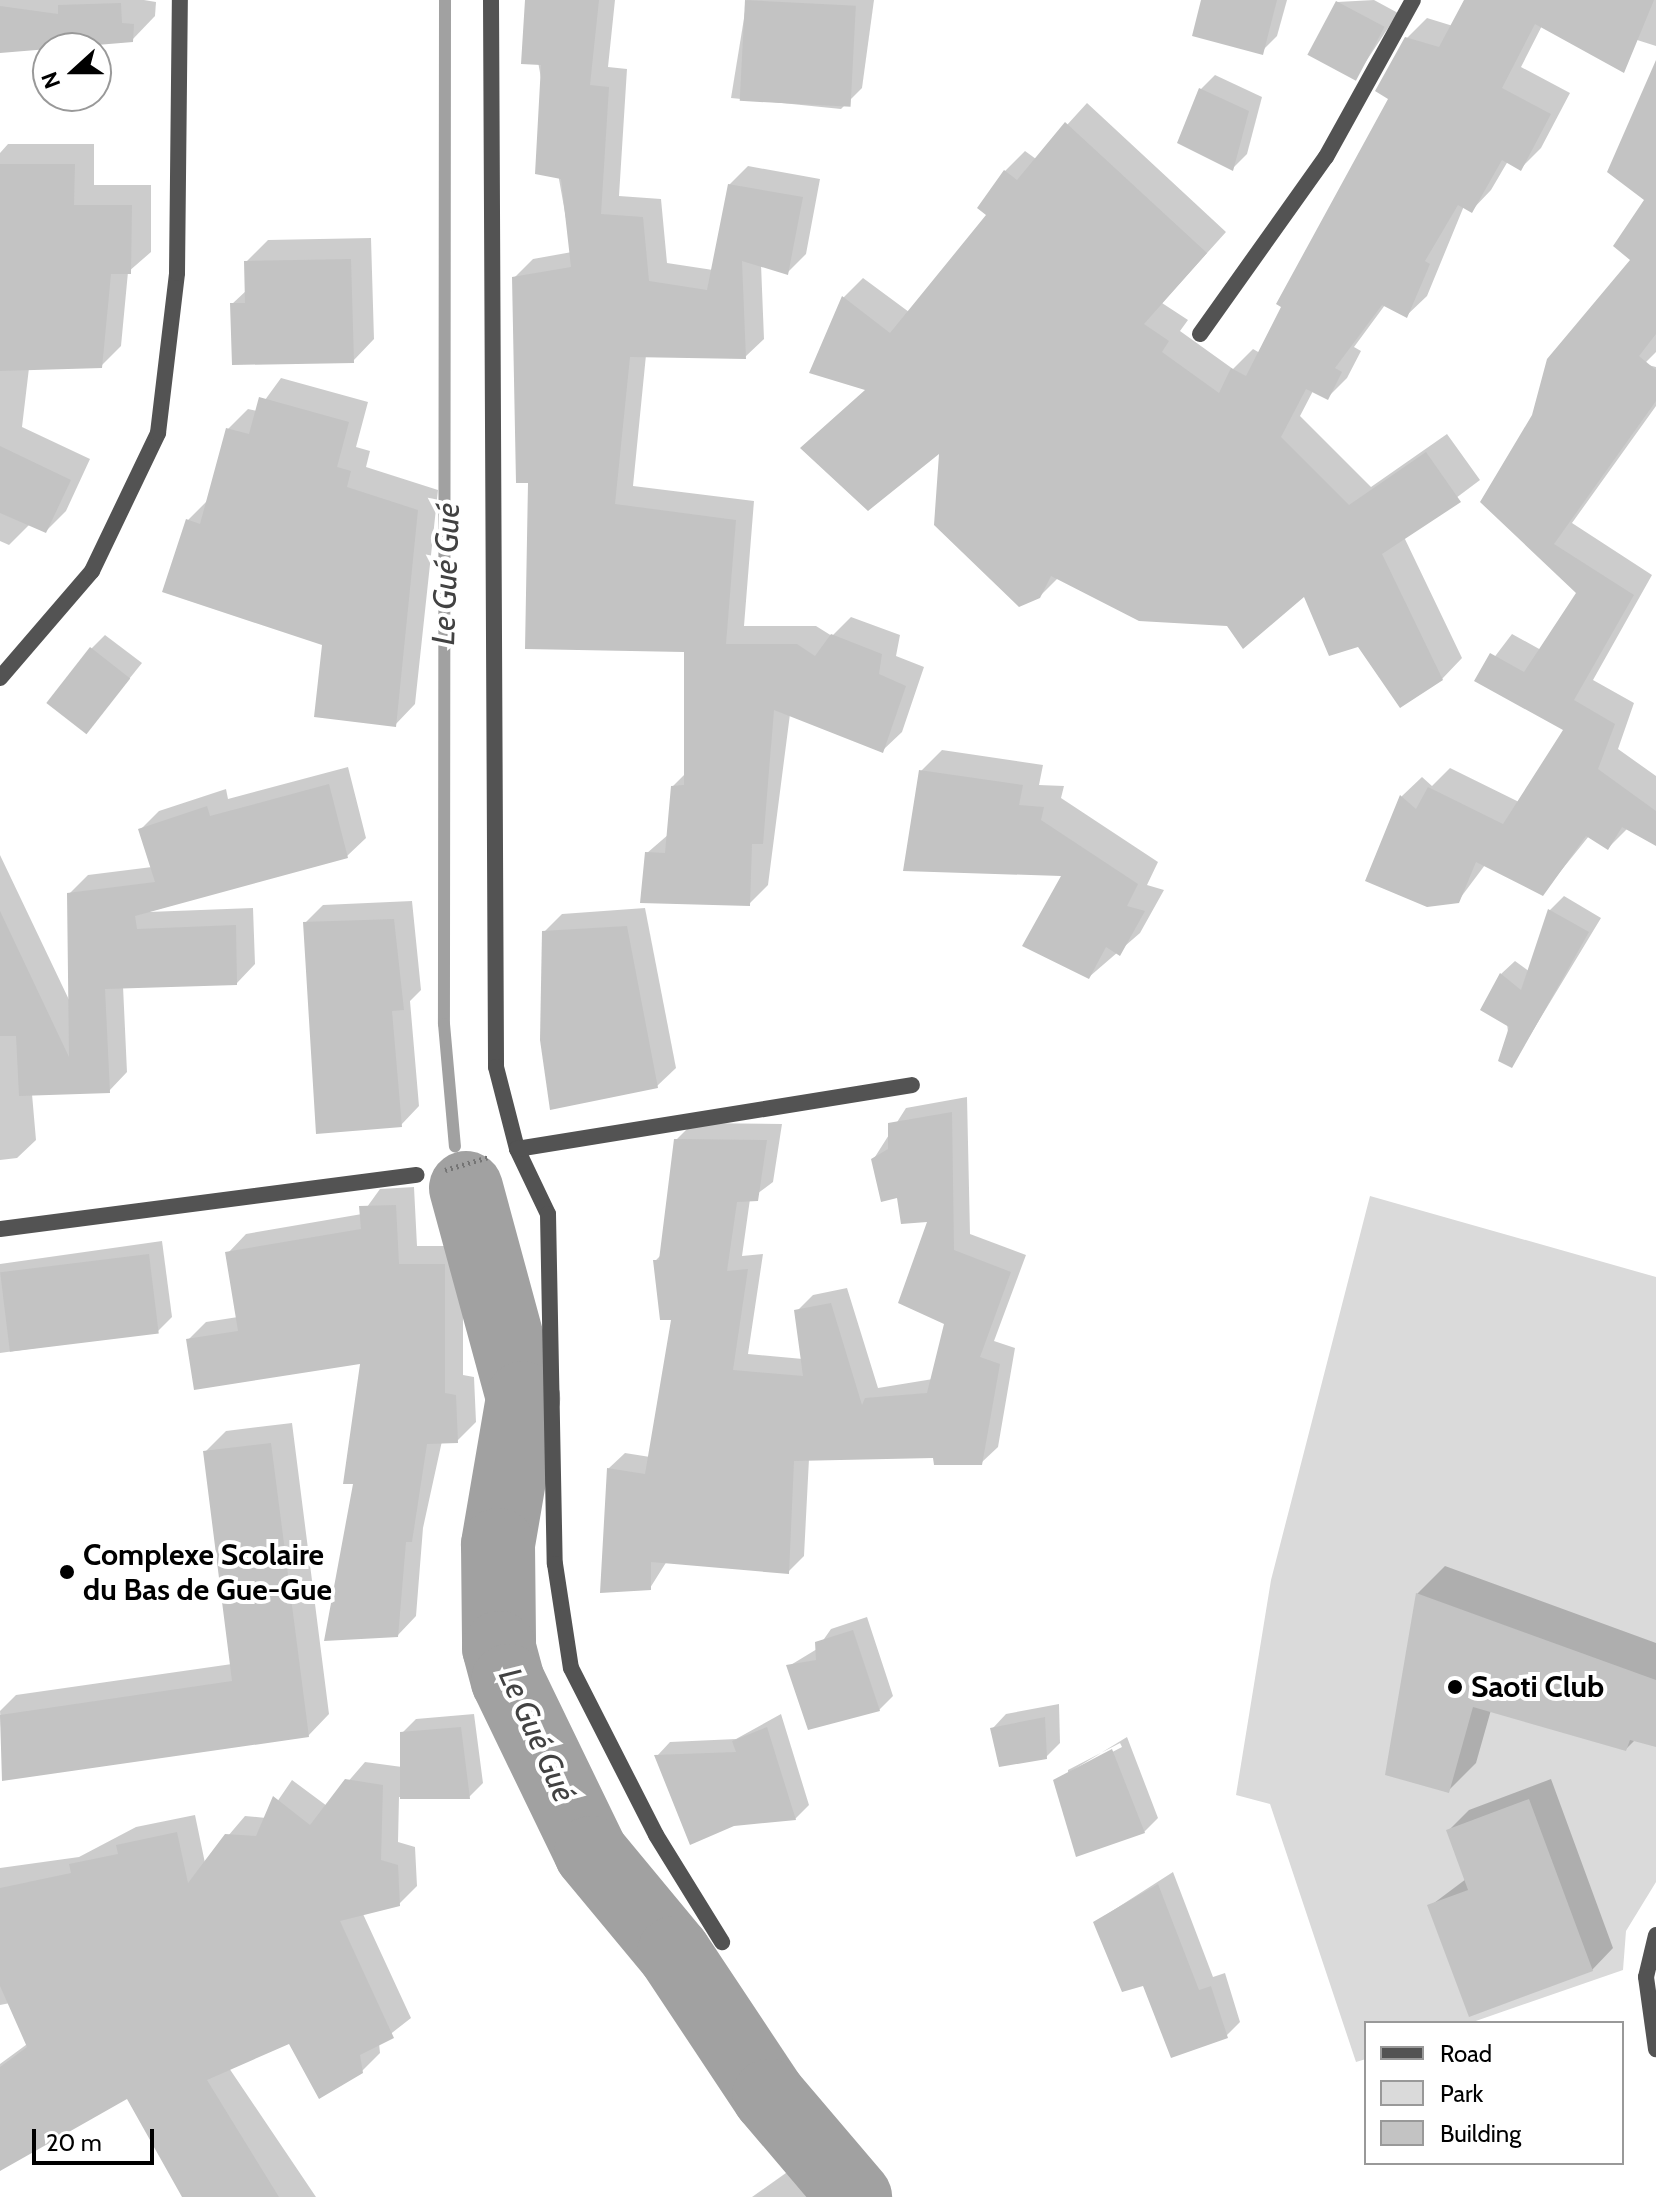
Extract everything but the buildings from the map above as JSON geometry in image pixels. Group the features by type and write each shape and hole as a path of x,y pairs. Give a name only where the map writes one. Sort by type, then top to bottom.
{"street":[{"path":"0,678 92,571 158,433 177,286 180,0"},
{"path":"491,0 496,1067 517,1149 548,1214 555,1564 571,1668 656,1835 722,1942"},
{"path":"1200,334 1326,157 1413,0"},
{"path":"517,1149 912,1085"},
{"path":"0,1229 417,1175"},
{"path":"1656,1935 1646,1977 1656,2049"}],"path":[{"path":"417,1175 517,1149"}],"green space":[{"name":"Saoti Club","path":"1370,1196 1656,1277 1656,1882 1626,1931 1623,1970 1476,2021 1364,2021 1364,2060 1356,2062 1270,1804 1236,1795 1271,1580"}],"waterway":[{"name":"Le Gué Gué","path":"445,0 444,1024 455,1147"},
{"name":"Le Gué Gué","path":"466,1188 523,1398 498,1545 499,1648 508,1681 591,1853 674,1953 769,2096 855,2197"}],"place":[{"name":"Complexe Scolaire du Bas de Gue-Gue","path":"67,1572"},
{"name":"Saoti Club","path":"1455,1687"}]}
